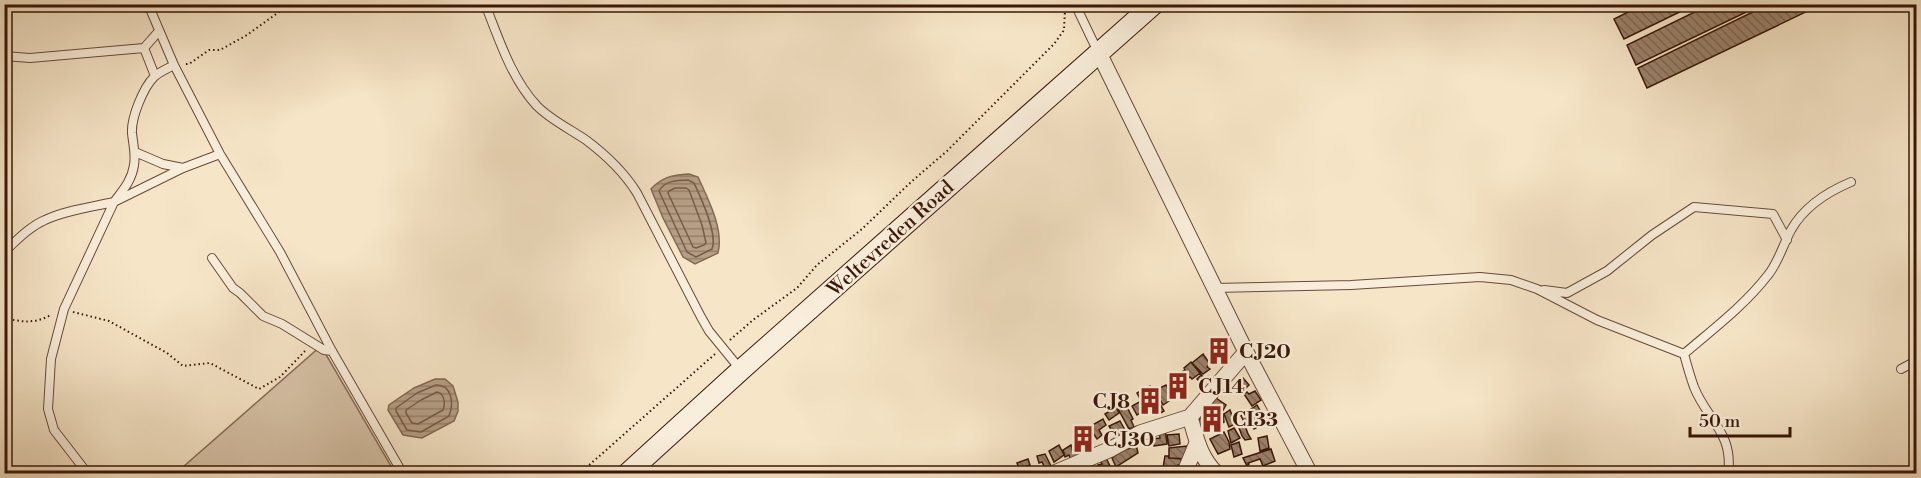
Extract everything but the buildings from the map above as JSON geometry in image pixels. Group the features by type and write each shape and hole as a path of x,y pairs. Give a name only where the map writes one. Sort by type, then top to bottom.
{"street":[{"name":"Weltevreden Road","path":"627,474 1154,4"},
{"path":"1099,53 1246,352 1310,474"},
{"path":"1052,474 1140,433 1190,417 1246,352"},
{"path":"1190,417 1197,443 1207,465 1216,474"},
{"path":"1184,474 1197,443"}],"lane":[{"path":"148,4 174,65 220,154 280,252 332,351 403,474"},
{"path":"485,4 508,61 524,91 539,108 603,154 628,178 701,317 722,348 741,370"},
{"path":"1075,4 1099,53"},
{"path":"4,56 30,58 144,48 159,31"},
{"path":"144,48 155,76"},
{"path":"88,474 54,430 48,409 51,359 64,309 114,202 129,182 135,152 132,121 141,97 155,76 174,65"},
{"path":"135,152 163,164 183,168"},
{"path":"4,252 21,235 43,220 114,202 183,168 220,154"},
{"path":"1684,354 1742,305 1770,273 1792,228 1811,206 1831,191 1851,182"},
{"path":"1537,289 1567,293 1607,271 1652,235 1694,207 1773,214 1787,240"},
{"path":"212,258 232,288 263,316 282,324 324,350 332,351"},
{"path":"1214,288 1351,285 1480,277 1511,280 1537,289 1597,320 1684,354"},
{"path":"1684,354 1694,387 1726,438 1729,453 1728,474"},
{"path":"1901,369 1917,362"}],"path":[{"path":"174,65 189,64 209,50 220,50 290,4"},
{"path":"579,474 753,320 797,288 817,265 862,229 947,151 1054,44 1064,30 1067,4"},
{"path":"4,318 38,322 64,309 109,321 167,353 183,366 210,363 259,389 280,377 313,343"}],"shaded area":[{"path":"321,346 395,473 175,474"}],"water":[{"path":"689,174 698,177 714,214 719,234 718,253 695,264 683,257 651,189 668,177"},
{"path":"435,379 445,379 453,386 458,402 458,411 454,421 422,438 403,435 388,410 389,405 414,388"}],"place":[{"name":"CJ20","path":"1219,351"},
{"name":"CJ14","path":"1178,386"},
{"name":"CJ8","path":"1150,401"},
{"name":"CI33","path":"1212,419"},
{"name":"CJ30","path":"1083,439"}]}
